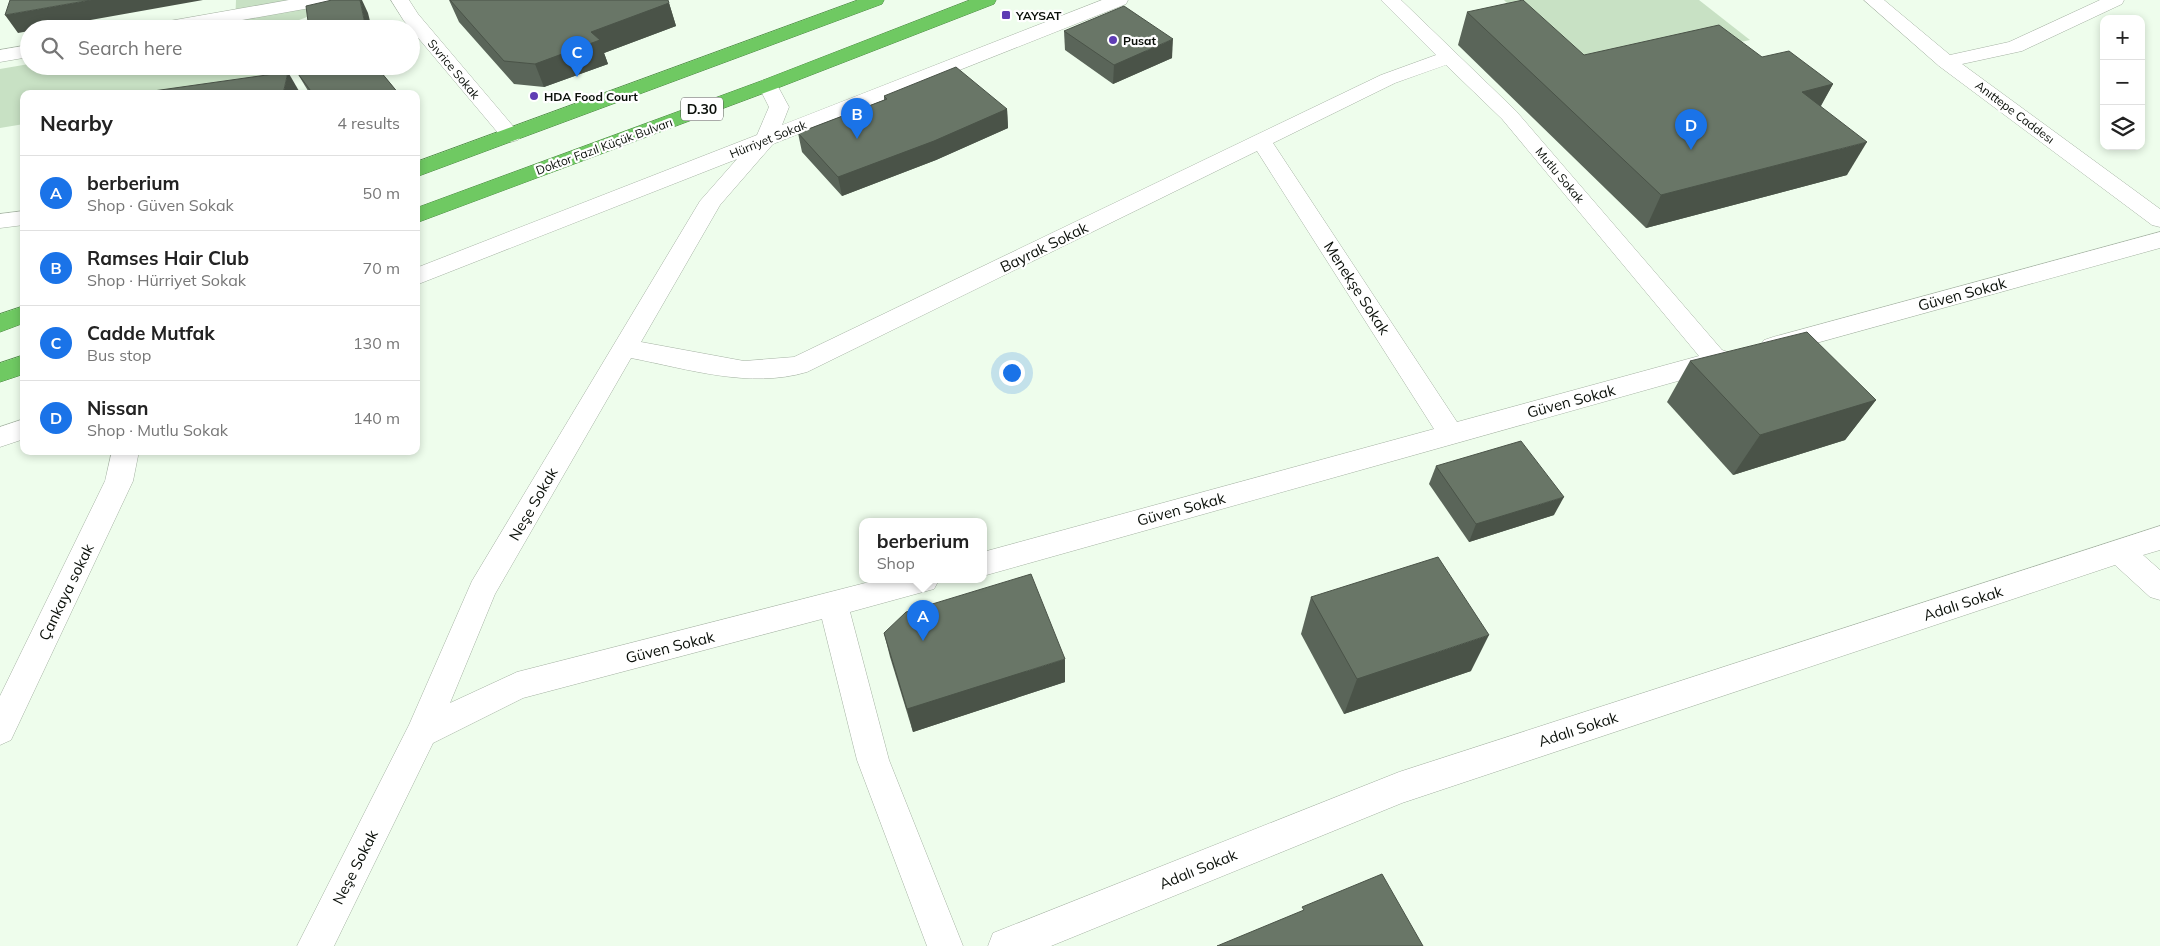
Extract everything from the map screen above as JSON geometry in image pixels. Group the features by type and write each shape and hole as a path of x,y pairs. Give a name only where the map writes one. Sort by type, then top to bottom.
{"highway":[{"path":"420,169 511,136 851,5 875,0"},
{"name":"Doktor Fazıl Küçük Bulvarı","path":"420,215 768,85 987,0"},
{"path":"0,323 20,316"},
{"path":"0,373 20,366"}],"street":[{"path":"209,20 321,0"},
{"name":"Sıvrice Sokak","path":"400,0 414,20"},
{"name":"Hürriyet Sokak","path":"420,275 1119,0"},
{"name":"Mutlu Sokak","path":"1390,0 1509,115 1717,361"},
{"name":"Anıttepe Caddesı","path":"1873,0 1946,62 2160,220"},
{"path":"1946,62 2015,47 2115,0"},
{"name":"Sıvrice Sokak","path":"420,28 511,136"},
{"path":"0,56 20,53"},
{"name":"Bayrak Sokak","path":"624,348 744,370 798,366 1262,142 1388,79 1450,57"},
{"name":"Neşe Sokak","path":"315,946 422,732 482,590 711,201 765,140 779,107 768,85"},
{"name":"Menekşe Sokak","path":"1262,142 1451,434"},
{"path":"0,221 20,218"},
{"name":"Güven Sokak","path":"987,563 2160,240"},
{"path":"0,437 20,430"},
{"name":"Çankaya sokak","path":"0,730 120,481 125,455"},
{"name":"Adalı Sokak","path":"1006,946 1399,788 2160,538"},
{"path":"2120,552 2160,588"},
{"name":"Güven Sokak","path":"422,732 517,686 913,583"},
{"path":"833,605 873,760 945,946"}],"green space":[{"path":"236,0 351,0 299,20 235,20"},
{"path":"1504,0 1699,0 1750,40 1579,77"},
{"path":"20,66 20,75 272,75 271,81 221,90 20,90 20,125 0,128 0,69"}],"building":[{"path":"10,0 91,0 5,15"},
{"path":"332,0 360,0 364,20 308,20 306,6"},
{"path":"450,0 668,0 669,3 591,32 600,40 535,64 504,61"},
{"path":"1523,0 1584,55 1719,25 1762,57 1789,51 1833,84 1802,92 1867,142 1661,195 1467,12"},
{"path":"1124,6 1173,39 1114,65 1064,31"},
{"path":"956,67 1007,109 934,141 838,177 798,133 887,99 884,96"},
{"path":"267,75 287,75 284,90 160,90"},
{"path":"299,75 383,75 396,90 310,90"},
{"path":"1807,332 1876,400 1760,435 1690,361"},
{"path":"1521,441 1564,497 1476,524 1436,466"},
{"path":"1438,557 1489,635 1357,679 1311,597"},
{"path":"1031,574 1065,659 907,709 884,633 906,612"},
{"path":"1382,874 1423,946 1217,946 1304,910 1302,907"}],"place":[{"name":"YAYSAT","path":"1006,15"},
{"name":"Pusat","path":"1113,40"},
{"name":"Cadde Mutfak","path":"577,77"},
{"name":"HDA Food Court","path":"534,96"},
{"name":"Ramses Hair Club","path":"857,139"},
{"name":"Nissan","path":"1691,150"},
{"name":"berberium","path":"923,641"}]}
